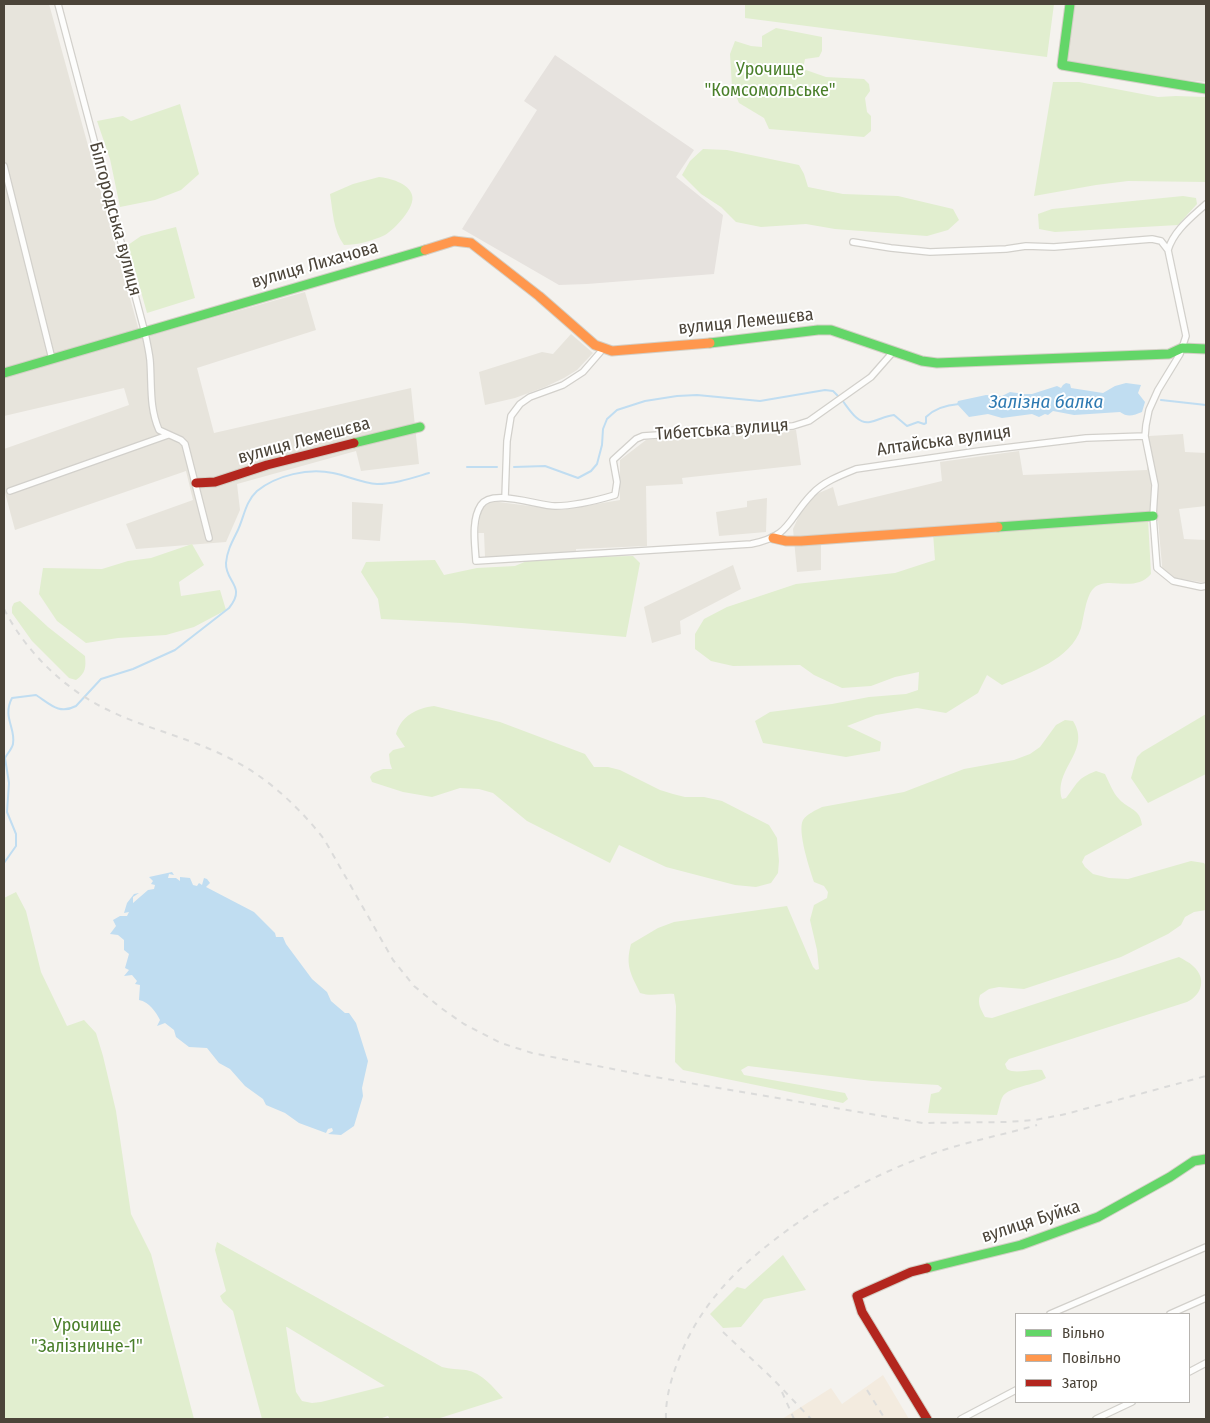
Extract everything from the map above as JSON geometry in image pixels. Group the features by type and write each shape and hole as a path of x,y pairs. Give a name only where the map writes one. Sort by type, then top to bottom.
{"street":[{"name":"Білгородська вулиця","path":"58,4 145,333 150,360 152,408 159,430 166,434"},
{"path":"1070,4 1062,66 1206,89"},
{"path":"4,166 52,359"},
{"path":"1168,250 1171,240 1176,233 1206,204"},
{"name":"вулиця Лихачова","path":"4,372 145,333 461,239 470,243 531,290 602,349"},
{"path":"852,242 930,252 1006,250 1026,246 1054,247 1152,239 1161,240 1168,250 1186,336 1182,348 1149,410 1145,436 1155,484 1153,516 1157,568 1173,581 1201,587 1206,586"},
{"name":"вулиця Лемешєва","path":"602,349 626,351 831,330 922,361 945,363 1169,354 1182,348 1206,349"},
{"path":"506,498 506,441 511,416 520,404 530,397 563,385 583,372 602,349"},
{"name":"Тибетська вулиця","path":"476,561 475,523 481,505 486,500 494,497 506,498 553,507 584,504 614,495 617,482 613,460 636,438 793,426 810,421 871,377 893,352"},
{"name":"вулиця Лемешєва","path":"196,483 215,482 267,465 420,427"},
{"path":"10,491 166,434 181,440 185,444 209,538"},
{"name":"Алтайська вулиця","path":"476,561 751,544 773,538 783,531 813,493 837,477 856,470 959,454 1086,438 1145,436"},
{"name":"Алтайська вулиця","path":"773,538 786,541 801,541 1153,516"},
{"name":"вулиця Буйка","path":"927,1419 862,1312 857,1296 911,1272 1022,1245 1098,1217 1170,1177 1194,1161 1206,1159"},
{"path":"1052,1313 1206,1247"},
{"path":"1172,1313 1206,1298"},
{"path":"1190,1371 1206,1363"},
{"path":"961,1419 1015,1391"},
{"path":"1096,1419 1130,1403"}],"shaded area":[{"path":"4,4 49,4 141,338 305,292 316,330 197,368 214,433 411,388 419,464 361,471 356,451 237,484 240,510 226,542 136,549 126,524 193,500 186,471 15,530 4,489 4,449 129,405 124,388 4,416"},
{"path":"1067,4 1206,4 1206,82 1057,68"},
{"path":"555,55 694,150 676,177 723,215 714,274 559,285 462,229 537,110 524,101"},
{"path":"571,334 593,353 577,370 545,387 515,398 485,405 479,372 542,352 553,354"},
{"path":"796,430 801,465 682,478 683,484 646,486 647,546 576,549 576,557 485,557 484,533 478,533 479,523 481,512 485,505 491,501 561,510 620,500 620,460 646,440"},
{"path":"1183,434 1185,452 1206,453 1206,506 1179,509 1184,539 1206,540 1206,583 1163,576 1158,521 1148,519 821,544 821,570 797,572 793,529 807,498 833,487 838,506 942,481 940,462 1019,451 1023,475 1147,470 1149,436"},
{"path":"767,498 766,532 719,536 716,512 747,507 747,501"},
{"path":"352,502 383,504 380,541 352,539"},
{"path":"733,565 741,589 680,621 681,634 652,643 644,607"},
{"path":"883,1375 909,1419 782,1419 831,1388 842,1404"}],"green space":[{"name":"Урочище \"Комсомольське\"","path":"1054,4 1047,57 745,18 745,5"},
{"name":"Урочище \"Комсомольське\"","path":"776,28 822,37 822,51 819,57 805,59 803,69 826,77 864,79 869,84 870,91 865,98 867,112 871,116 871,131 864,137 769,129 764,118 739,103 732,87 730,54 735,41 762,47 762,36"},
{"path":"1053,82 1079,82 1158,97 1206,97 1206,182 1128,181 1034,196"},
{"path":"180,104 199,174 181,190 155,200 120,207 110,159 97,121 123,116 131,121"},
{"path":"703,149 727,150 799,165 808,187 843,194 898,196 953,209 959,220 948,230 927,236 835,229 806,224 761,227 736,222 721,207 701,194 682,175 690,161"},
{"path":"379,177 398,182 407,187 412,195 408,211 399,223 385,235 365,242 344,245 336,227 330,194 353,184"},
{"path":"1183,196 1196,198 1197,204 1178,225 1055,232 1039,229 1038,214 1052,209"},
{"path":"176,227 195,298 147,313 128,245 141,236"},
{"path":"1148,519 1151,574 1137,583 1106,583 1094,588 1087,601 1081,628 1076,639 1059,657 1037,670 1002,685 987,675 978,693 946,713 917,708 876,715 847,726 881,742 880,751 846,757 763,743 755,721 770,712 869,697 906,694 918,690 919,672 895,677 871,686 842,688 814,675 800,665 733,666 711,661 695,649 695,634 704,619 727,607 796,584 895,573 935,560 933,533"},
{"path":"192,544 204,565 179,582 181,596 220,590 226,610 194,627 166,635 118,638 86,643 57,621 39,594 43,568 102,569 128,561 151,558"},
{"path":"633,556 640,563 626,637 462,623 381,619 378,599 361,572 366,562 435,560 444,575 477,568 515,566 534,558"},
{"path":"20,601 48,627 85,656 85,670 76,680 69,678 32,641 12,613 14,603"},
{"path":"434,706 500,722 585,754 594,767 608,767 620,770 660,790 685,797 704,797 722,801 769,825 777,838 778,873 771,883 756,887 735,885 666,867 619,845 610,863 527,821 493,793 479,789 460,788 432,797 403,792 372,782 370,777 373,773 383,769 392,769 389,754 393,750 405,747 396,734 402,722 416,711"},
{"path":"1206,714 1206,774 1148,803 1131,778 1137,757 1142,752"},
{"path":"1065,720 1073,721 1078,732 1078,742 1063,778 1061,788 1062,799 1066,798 1081,779 1096,771 1105,774 1117,797 1139,815 1142,825 1085,856 1082,862 1085,867 1093,874 1109,878 1128,879 1191,861 1204,863 1206,866 1206,910 1194,912 1185,917 1181,925 1168,934 1121,957 1024,989 999,987 989,989 980,995 979,1004 981,1009 985,1017 992,1018 1179,957 1191,965 1200,976 1201,986 1192,999 1009,1059 1005,1064 1007,1069 1011,1071 1042,1070 1046,1078 1006,1093 1002,1098 997,1115 928,1113 931,1094 939,1092 942,1088 938,1085 872,1081 748,1066 741,1070 744,1075 845,1093 848,1099 843,1103 683,1070 675,1062 676,1006 674,994 649,995 640,993 629,964 631,944 658,928 674,922 787,906 813,967 816,970 819,969 810,920 814,905 827,898 828,892 824,886 814,882 805,851 802,833 803,820 812,812 822,807 904,792 964,769 1014,760 1030,754 1040,747 1056,725"},
{"name":"Урочище \"Залізничне-1\"","path":"16,892 26,911 41,972 67,1026 84,1020 96,1033 116,1111 131,1214 151,1254 194,1419 4,1419 4,898"},
{"path":"217,1242 442,1367 466,1370 477,1374 487,1381 503,1398 437,1419 390,1419 388,1416 379,1419 262,1419 233,1311 223,1302 220,1296 226,1291 215,1250","holes":["287,1327 385,1386 321,1402 302,1401 296,1392"]},
{"path":"783,1255 806,1290 764,1299 741,1327 723,1328 710,1314 737,1287 745,1289"}],"water":[{"path":"1066,383 1070,384 1071,388 1103,393 1115,386 1126,383 1141,385 1138,393 1145,402 1142,412 1131,415 1120,412 1074,415 1053,411 1048,415 1045,414 1039,417 1032,414 1002,418 988,414 969,417 957,404 958,401 986,395 1002,396 1010,392 1032,394 1057,386 1061,388"},
{"path":"172,872 174,875 169,874 168,878 176,878 180,881 180,877 190,878 193,885 197,886 199,883 202,885 204,878 207,879 210,883 206,887 254,912 275,933 276,937 283,937 286,944 312,979 327,992 331,1001 345,1013 349,1013 356,1023 368,1061 362,1088 363,1096 354,1126 341,1135 328,1134 333,1131 332,1128 328,1129 326,1133 299,1123 285,1113 266,1105 263,1099 245,1086 230,1069 219,1063 207,1048 189,1047 176,1037 174,1030 165,1023 157,1026 160,1020 156,1014 149,1005 139,1000 140,985 135,984 137,981 132,975 124,976 129,970 125,968 129,954 124,950 124,940 118,935 110,934 116,926 113,920 120,916 127,916 129,912 124,913 127,903 134,894 139,893 133,897 133,903 148,890 154,889 155,885 151,884 153,881 149,877"}],"waterway":[{"name":"Залізна балка","path":"514,467 545,466 578,478 591,471 597,464 602,445 603,429 607,419 617,410 645,401 697,395 760,401 825,390 833,391 839,397"},
{"name":"Залізна балка","path":"842,400 854,416 862,421 870,422 894,415 907,426 918,422 924,424 926,423 926,417 933,411 945,406 959,404"},
{"path":"1161,400 1206,405"},
{"path":"467,467 497,467"},
{"name":"Залізна балка","path":"4,863 16,846 16,834 7,812 9,783 5,758 13,744 13,733 8,711 12,698 36,695 50,705 60,709 76,706 101,679 133,669 175,650 229,608 234,601 236,589 227,569 227,554 250,500 265,485 293,474 313,471 333,473 377,484 397,482 429,473"}],"railway":[{"path":"4,609 22,639 33,652 45,666 72,689 117,714 198,744 229,758 256,774 281,793 304,815 324,839 393,960 414,986 464,1024 501,1043 532,1053 643,1075 923,1123 1035,1120 1066,1114 1206,1076"},
{"path":"666,1419 667,1399 675,1368 695,1325 724,1285 747,1262 773,1241 815,1211 881,1174 953,1147 1037,1125"},
{"path":"723,1332 773,1379 811,1419"},
{"path":"867,1390 885,1419"},
{"path":"782,1392 794,1419"}],"traffic: fast":[{"path":"1070,4 1062,65 1206,89"},
{"path":"4,373 425,250"},
{"path":"710,343 831,330 922,361 937,363 1169,354 1182,348 1206,349"},
{"path":"354,443 420,427"},
{"path":"998,527 1153,516"},
{"path":"927,1268 1021,1245 1098,1217 1170,1177 1194,1161 1206,1159"}],"traffic: slow":[{"path":"425,250 454,241 471,243 539,296 595,345 612,351 710,343"},
{"path":"773,538 786,541 801,541 998,527"}],"traffic: jam":[{"path":"196,483 215,482 267,465 354,443"},
{"path":"927,1268 911,1272 857,1296 862,1312 927,1419"}]}
